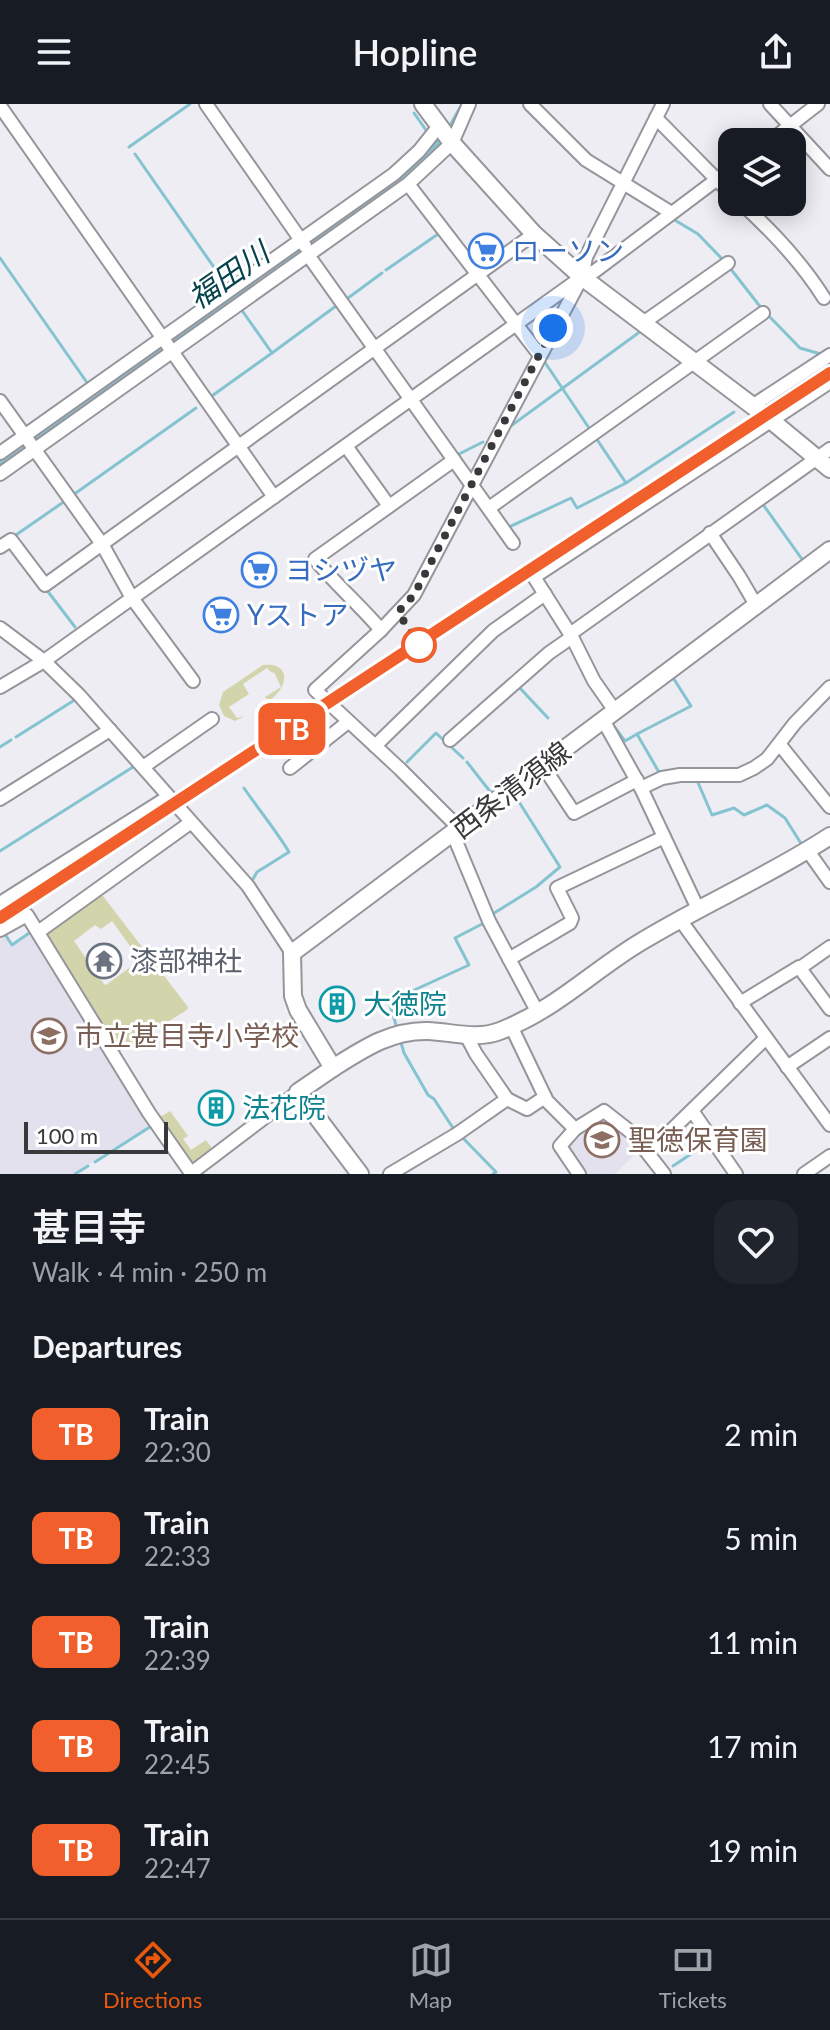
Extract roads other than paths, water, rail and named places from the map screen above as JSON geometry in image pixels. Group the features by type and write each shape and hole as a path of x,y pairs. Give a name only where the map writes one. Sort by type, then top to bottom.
{"main road":[{"path":"423,104 445,135 534,234 582,277 772,421 826,458"},
{"name":"西条清須線","path":"292,953 830,550"},
{"path":"360,1174 298,1092 390,1036 428,1031 466,1035 494,1033 511,1026 560,1001 638,944 830,836"},
{"path":"292,953 293,996 298,1010 333,1068"}],"street":[{"path":"206,104 513,543"},
{"path":"0,453 163,339 408,184 469,104"},
{"path":"530,104 572,149 622,185 670,212"},
{"path":"770,104 830,169"},
{"path":"790,127 818,104"},
{"path":"0,106 274,497"},
{"path":"0,687 44,661 582,277 595,271 716,180 658,109 586,257 582,277 414,595 381,630 315,690 375,746 457,832 489,921 538,1013"},
{"path":"0,474 171,352 445,135"},
{"path":"408,184 539,354"},
{"path":"754,216 778,240 824,298"},
{"path":"0,547 11,540 45,585 534,234"},
{"path":"643,323 728,263"},
{"path":"489,508 763,313"},
{"path":"752,406 830,355"},
{"path":"699,911 594,681 571,636 534,577 830,382"},
{"path":"0,401 102,544 132,598 193,681"},
{"path":"346,446 389,506"},
{"path":"450,740 571,636 710,533 826,458"},
{"path":"381,630 356,601 331,580 315,559 454,460"},
{"path":"710,533 756,605"},
{"path":"375,746 493,631 545,594"},
{"path":"0,628 44,661 110,730 248,886 292,953"},
{"path":"543,766 574,813 639,784 662,778 739,775 767,759 795,723 830,687"},
{"path":"143,767 212,719"},
{"path":"290,768 348,722"},
{"path":"0,799 110,730"},
{"path":"780,745 830,807"},
{"path":"0,903 168,797"},
{"path":"38,932 190,823"},
{"path":"509,959 570,923 572,918 557,888 664,837"},
{"path":"808,851 830,882"},
{"path":"0,930 27,915 149,1113 191,1174 298,1092"},
{"path":"681,921 830,1125"},
{"path":"740,1003 830,947"},
{"path":"800,968 830,1009"},
{"path":"511,1026 545,1097 575,1129"},
{"path":"466,1035 507,1099 527,1109 545,1097"},
{"path":"649,1152 766,1038"},
{"path":"787,1067 830,1038"},
{"path":"390,1174 457,1134 507,1099"},
{"path":"579,1174 560,1146 575,1129 604,1111 632,1133 664,1174"},
{"path":"693,1112 736,1174"},
{"path":"804,1174 830,1156"}],"water":[{"path":"439,131 447,142 417,172 0,470 0,458 396,177"}],"waterway":[{"path":"129,147 190,104"},
{"name":"福田川","path":"448,129 462,104"},
{"path":"414,113 428,133"},
{"path":"135,154 227,286"},
{"path":"673,219 698,234 725,262"},
{"path":"386,270 441,232"},
{"path":"0,258 88,384"},
{"path":"730,268 762,309"},
{"path":"344,301 382,273"},
{"path":"272,353 336,306"},
{"path":"209,398 272,353 241,309"},
{"path":"767,314 800,348 824,355"},
{"path":"508,428 641,331"},
{"path":"542,358 591,431"},
{"path":"73,495 196,408"},
{"path":"596,438 626,483 734,412"},
{"path":"457,455 483,442"},
{"path":"507,528 571,498 577,508 626,483"},
{"path":"13,537 65,501"},
{"path":"762,503 804,562"},
{"path":"46,589 75,627"},
{"path":"637,734 691,706 672,676"},
{"path":"518,686 548,718"},
{"path":"16,737 73,701"},
{"path":"610,721 625,741 637,734 660,774"},
{"path":"407,762 436,733 463,758"},
{"path":"0,747 11,740"},
{"path":"467,762 492,794"},
{"path":"0,851 133,767"},
{"path":"696,778 712,815 734,808 744,815 767,805 785,818 802,845"},
{"path":"244,788 289,852 257,872 253,879"},
{"path":"491,915 536,887 560,867 514,794"},
{"path":"410,992 469,965 455,938 484,923"},
{"path":"3,931 12,945 32,931"},
{"path":"396,1025 389,1001 405,995"},
{"path":"400,1039 404,1053 428,1095 434,1099 455,1131"},
{"path":"95,1162 153,1125"},
{"path":"460,1135 496,1172 493,1174"},
{"path":"673,1166 709,1142"},
{"path":"75,1174 88,1166"}],"railway":[{"path":"0,913 830,367"}],"train":[{"name":"TB","path":"0,918 52,887 830,373"}],"place":[{"name":"ローソン","path":"486,251"},
{"name":"ヨシヅヤ","path":"259,570"},
{"name":"Yストア","path":"221,615"},
{"name":"漆部神社","path":"104,961"},
{"name":"大徳院","path":"337,1004"},
{"name":"市立甚目寺小学校","path":"49,1036"},
{"name":"法花院","path":"216,1108"},
{"name":"聖徳保育園","path":"602,1140"}]}
